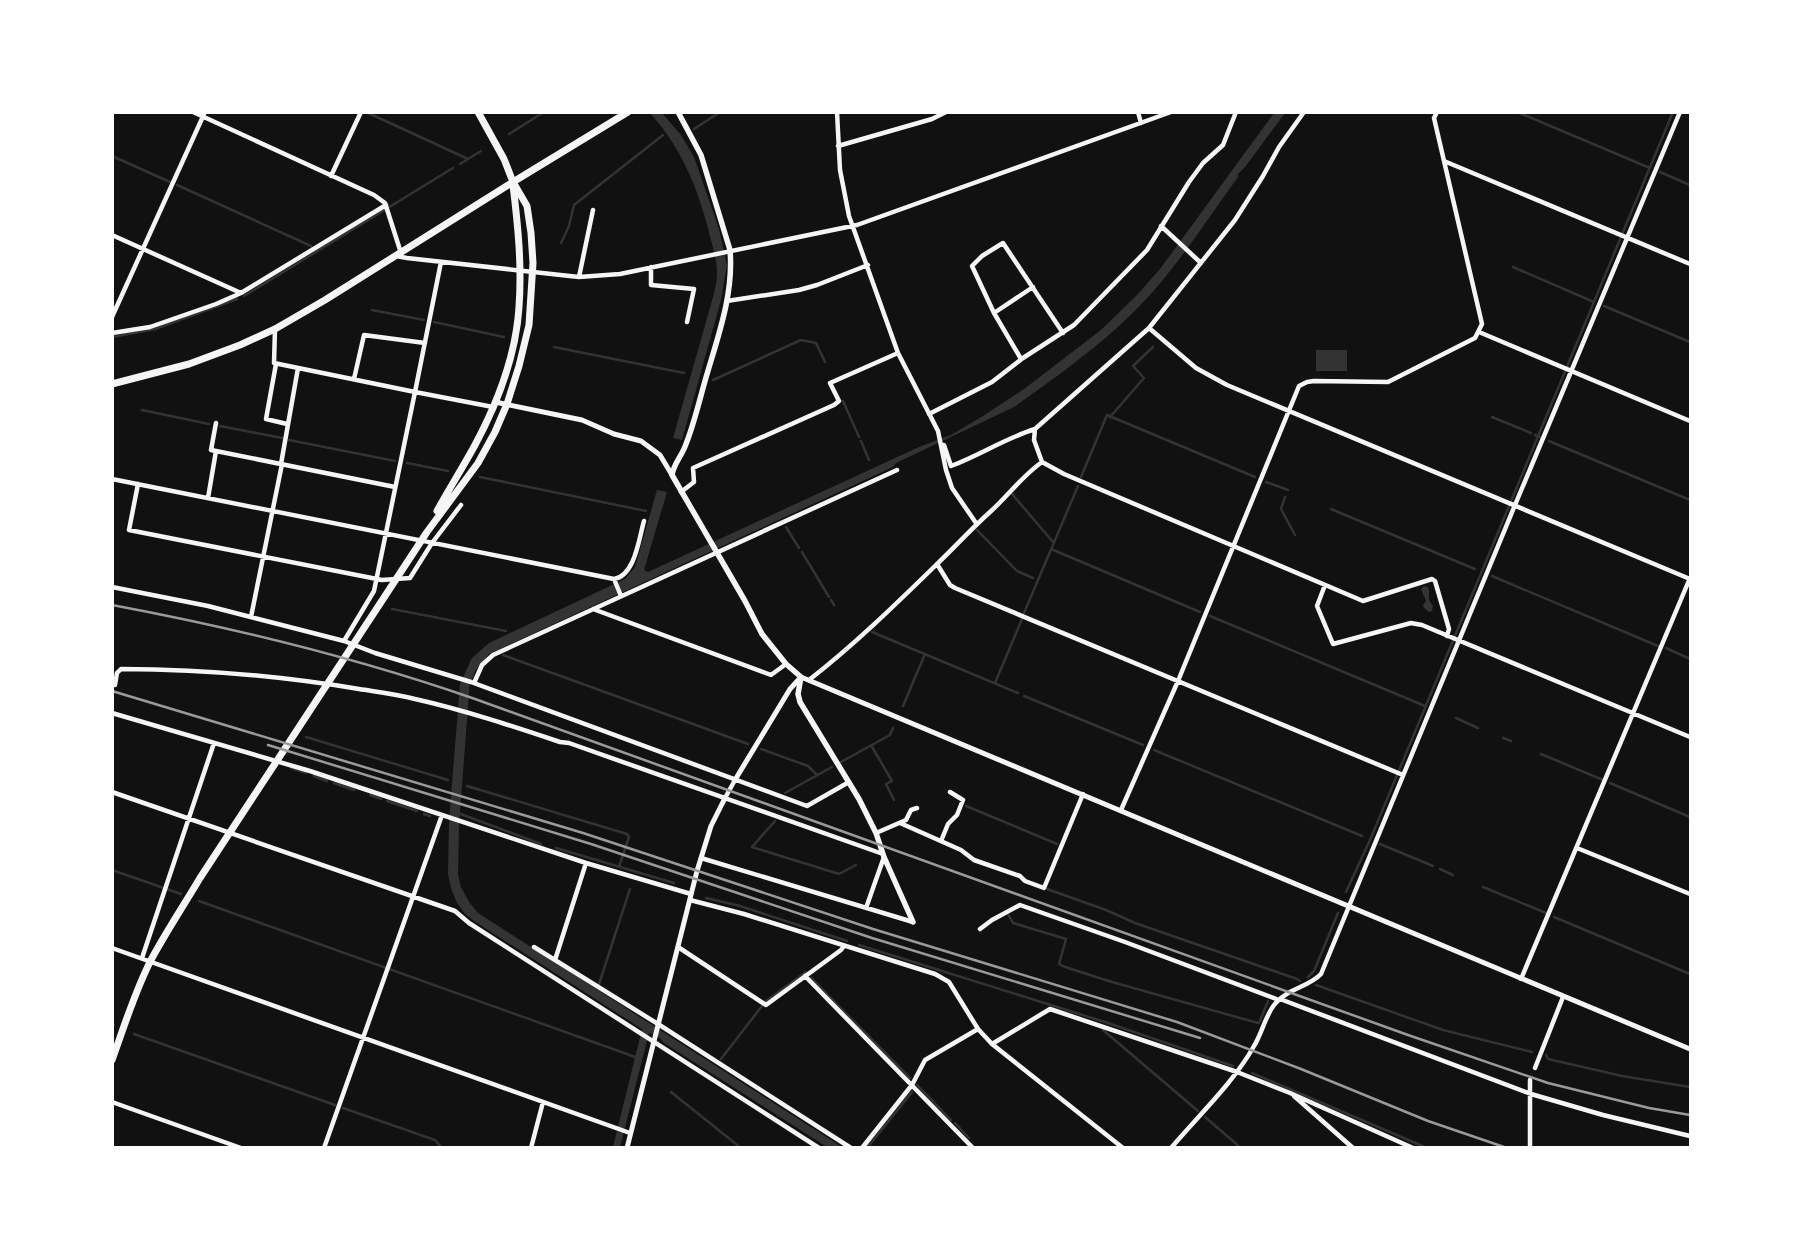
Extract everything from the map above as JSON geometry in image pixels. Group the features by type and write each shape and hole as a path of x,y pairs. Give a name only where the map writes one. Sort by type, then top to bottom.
{"main road":[{"path":"112,1060 150,961 200,878 427,532 478,464 507,404 526,340 532,273 532,248 527,206 478,112"},
{"path":"112,384 190,364 275,329 628,112"},
{"path":"678,112 701,155 731,260 727,301 686,444 672,475 762,634 786,664 801,677 798,694 800,702 849,782 876,833 883,855 914,922"},
{"path":"427,532 453,481 475,445 494,404 514,341 519,309 520,270 519,231 513,182"}],"street":[{"path":"194,112 374,195 385,203 389,212 398,254 441,262 579,277 612,275 852,225 896,212 1171,112"},
{"path":"332,176 361,112"},
{"path":"837,112 841,183 852,225 898,352 940,437 946,470 952,488 976,523"},
{"path":"838,146 932,119 946,112"},
{"path":"1138,112 1141,123"},
{"path":"929,414 992,382 1021,359 1074,325 1147,250 1199,169 1223,145 1236,112"},
{"path":"942,445 944,445 951,466 1035,429 1148,328 1234,220 1263,176 1279,147 1304,112"},
{"path":"1122,810 1178,681 1290,412 1299,386 1307,382 1388,382 1475,338 1482,324 1434,118 1437,112"},
{"path":"1172,1148 1237,1072 1254,1046 1273,1005 1305,983 1314,981 1321,974 1457,640 1680,112"},
{"path":"112,317 204,115"},
{"path":"1444,161 1690,264"},
{"path":"112,333 150,327 241,294 386,206"},
{"path":"579,277 593,210"},
{"path":"1161,226 1201,263"},
{"path":"112,235 241,294"},
{"path":"1021,359 994,313 972,266 982,256 1003,242 1063,332"},
{"path":"344,641 374,591 441,262"},
{"path":"727,301 799,290 868,265"},
{"path":"651,267 652,285 694,288 687,322"},
{"path":"994,313 1033,287"},
{"path":"1148,328 1196,368 1209,376 1290,412 1690,579 1521,979"},
{"path":"275,329 274,363 276,364 266,419 287,424"},
{"path":"1478,332 1690,421"},
{"path":"354,379 364,334 424,343"},
{"path":"682,492 694,482 693,468 834,405 839,402 830,383 898,352"},
{"path":"276,364 415,392 494,404 507,404 582,420 614,434 641,441 660,455 672,475"},
{"path":"251,617 298,368"},
{"path":"216,423 211,450 395,487"},
{"path":"1035,429 1034,440 1042,462 1064,474 1363,601 1432,580 1435,581 1449,629 1448,636"},
{"path":"208,498 216,451"},
{"path":"810,680 841,655 937,564 976,523 999,504 1031,470 1042,462"},
{"path":"472,683 482,665 493,655 897,470"},
{"path":"112,479 615,581 624,577 628,572 634,558 644,521"},
{"path":"138,484 129,530 376,579 410,578 432,543 460,505"},
{"path":"937,564 950,585 955,588 1402,775"},
{"path":"615,581 621,595"},
{"path":"1325,585 1317,606 1333,644 1411,623 1422,625 1690,737"},
{"path":"112,587 251,617 344,641 375,653 458,678 807,806 849,782"},
{"path":"593,609 771,676 786,664"},
{"path":"115,685 117,673 121,669 165,669 244,674 386,693 469,712 560,742 570,743 883,855 866,908"},
{"path":"627,1148 628,1132 691,894 712,826 725,798 790,689 801,677 1690,1049"},
{"path":"112,713 310,771 586,863 691,894"},
{"path":"142,958 214,743"},
{"path":"112,792 455,911 469,923 653,1039 819,1148"},
{"path":"941,841 948,824 957,815 964,800 950,792"},
{"path":"900,823 961,850 974,860 1020,876 1025,881 1044,888 1083,794"},
{"path":"876,833 906,820 911,810 918,808"},
{"path":"324,1148 413,896 445,816"},
{"path":"1577,848 1690,894"},
{"path":"701,858 914,922"},
{"path":"554,960 586,863"},
{"path":"690,900 744,914 935,974 948,982 978,1030 992,1044 1123,1148"},
{"path":"980,929 992,920 1020,905 1125,942 1531,1094 1603,1115 1690,1136"},
{"path":"678,947 766,1005 844,946"},
{"path":"534,947 851,1148"},
{"path":"112,948 628,1132"},
{"path":"805,976 973,1148"},
{"path":"1535,1068 1563,997"},
{"path":"992,1044 1050,1008 1237,1072 1290,1093 1413,1148"},
{"path":"862,1148 912,1086 925,1060 978,1030"},
{"path":"1530,1080 1530,1148"},
{"path":"1290,1093 1353,1148"},
{"path":"112,1102 241,1148"},
{"path":"531,1148 543,1102"}],"shaded area":[{"path":"650,113 662,113 681,135 694,157 719,229 727,265 721,300 682,440 673,438 713,297 717,274 714,252 695,188 672,142"},
{"path":"1274,113 1285,113 1238,174 1238,177 1185,252 1150,295 1095,347 1014,407 896,463 893,467 489,654 475,671 472,680 470,680 459,825 458,875 461,887 469,902 478,913 842,1147 827,1147 664,1043 660,1038 649,1033 620,1147 613,1147 642,1029 474,921 465,914 457,903 451,888 448,874 449,821 460,684 472,658 489,643 625,579 635,567 657,490 667,492 644,570 648,572 919,447 951,435 1024,389 1101,330 1138,294 1160,269"},
{"path":"1316,350 1347,350 1347,371 1316,371"},
{"path":"1424,586 1428,587 1429,600 1433,606 1432,611 1429,612 1423,605 1426,601 1421,589"}],"waterway":[{"path":"366,112 468,159"},
{"path":"509,134 544,112"},
{"path":"694,129 720,112"},
{"path":"1517,112 1650,168"},
{"path":"1346,892 1370,840 1673,112"},
{"path":"561,243 569,226 574,205 663,135"},
{"path":"460,164 481,151"},
{"path":"112,156 170,182"},
{"path":"244,296 453,168"},
{"path":"1660,172 1690,185"},
{"path":"177,185 311,246"},
{"path":"1513,267 1594,302"},
{"path":"112,337 155,329 237,299"},
{"path":"1604,306 1690,342"},
{"path":"372,310 424,320"},
{"path":"434,322 504,337"},
{"path":"713,380 801,340 816,343 825,362"},
{"path":"554,347 684,373"},
{"path":"1110,417 1144,378 1133,366 1153,347"},
{"path":"843,401 859,437"},
{"path":"142,410 209,424"},
{"path":"1081,477 1107,415 1255,477"},
{"path":"1492,417 1531,433"},
{"path":"220,426 282,438"},
{"path":"1535,435 1540,437"},
{"path":"289,440 395,461"},
{"path":"861,441 869,460"},
{"path":"1549,441 1690,500"},
{"path":"407,463 448,471"},
{"path":"480,477 646,511"},
{"path":"1266,482 1288,490"},
{"path":"1024,613 1078,486"},
{"path":"1012,494 1053,542"},
{"path":"1285,497 1281,509 1295,535"},
{"path":"1331,509 1475,569"},
{"path":"786,527 799,548"},
{"path":"977,530 1017,571 1033,578"},
{"path":"1051,549 1200,612"},
{"path":"802,552 829,597"},
{"path":"1492,576 1658,646"},
{"path":"831,600 834,605"},
{"path":"392,609 506,631"},
{"path":"1210,616 1425,706"},
{"path":"995,683 1022,619"},
{"path":"872,632 1018,693"},
{"path":"1666,648 1690,659"},
{"path":"903,706 925,654"},
{"path":"503,655 748,744"},
{"path":"1024,696 1143,745"},
{"path":"1456,718 1478,728"},
{"path":"841,762 890,735 893,728"},
{"path":"306,737 448,780"},
{"path":"1503,738 1511,741"},
{"path":"871,745 892,781 886,784 894,800"},
{"path":"761,749 808,766 817,775"},
{"path":"1154,750 1362,836"},
{"path":"1541,754 1603,780"},
{"path":"785,793 832,767"},
{"path":"291,768 306,773"},
{"path":"314,776 327,781"},
{"path":"334,783 354,790"},
{"path":"1610,783 1690,817"},
{"path":"467,786 627,834 629,837 619,867"},
{"path":"370,795 381,799"},
{"path":"387,801 417,811"},
{"path":"966,806 1057,844"},
{"path":"458,813 541,844"},
{"path":"424,814 430,816"},
{"path":"775,821 752,847 839,874 856,865"},
{"path":"1380,844 1433,866"},
{"path":"556,848 674,883"},
{"path":"1440,869 1453,875"},
{"path":"112,870 181,894"},
{"path":"1483,887 1546,913"},
{"path":"599,984 630,889"},
{"path":"1047,889 1106,910 1135,923 1300,981"},
{"path":"706,898 740,906 847,941"},
{"path":"199,901 638,1058"},
{"path":"1308,977 1314,971 1338,913"},
{"path":"1008,914 1013,923 1066,939 1059,964 1065,967 1258,1023 1268,1001"},
{"path":"1554,917 1690,974"},
{"path":"859,945 1105,1022 1233,1066"},
{"path":"766,1001 806,972"},
{"path":"811,978 910,1078"},
{"path":"1316,985 1443,1030 1532,1052"},
{"path":"721,1059 762,1006"},
{"path":"1103,1030 1198,1111"},
{"path":"134,1034 335,1105"},
{"path":"1546,1055 1548,1059 1622,1076 1690,1087"},
{"path":"1252,1073 1427,1148"},
{"path":"917,1085 951,1120"},
{"path":"671,1092 741,1148"},
{"path":"867,1148 912,1092"},
{"path":"343,1108 435,1140 442,1148"},
{"path":"1205,1117 1241,1148"},
{"path":"955,1123 969,1138"}],"railway":[{"path":"112,605 295,645 431,684 1408,1035 1548,1083 1649,1108 1690,1115"},
{"path":"112,691 583,833 873,929 1177,1022 1301,1069 1428,1121 1507,1148"},
{"path":"268,745 591,844 872,938 1200,1038"}]}
